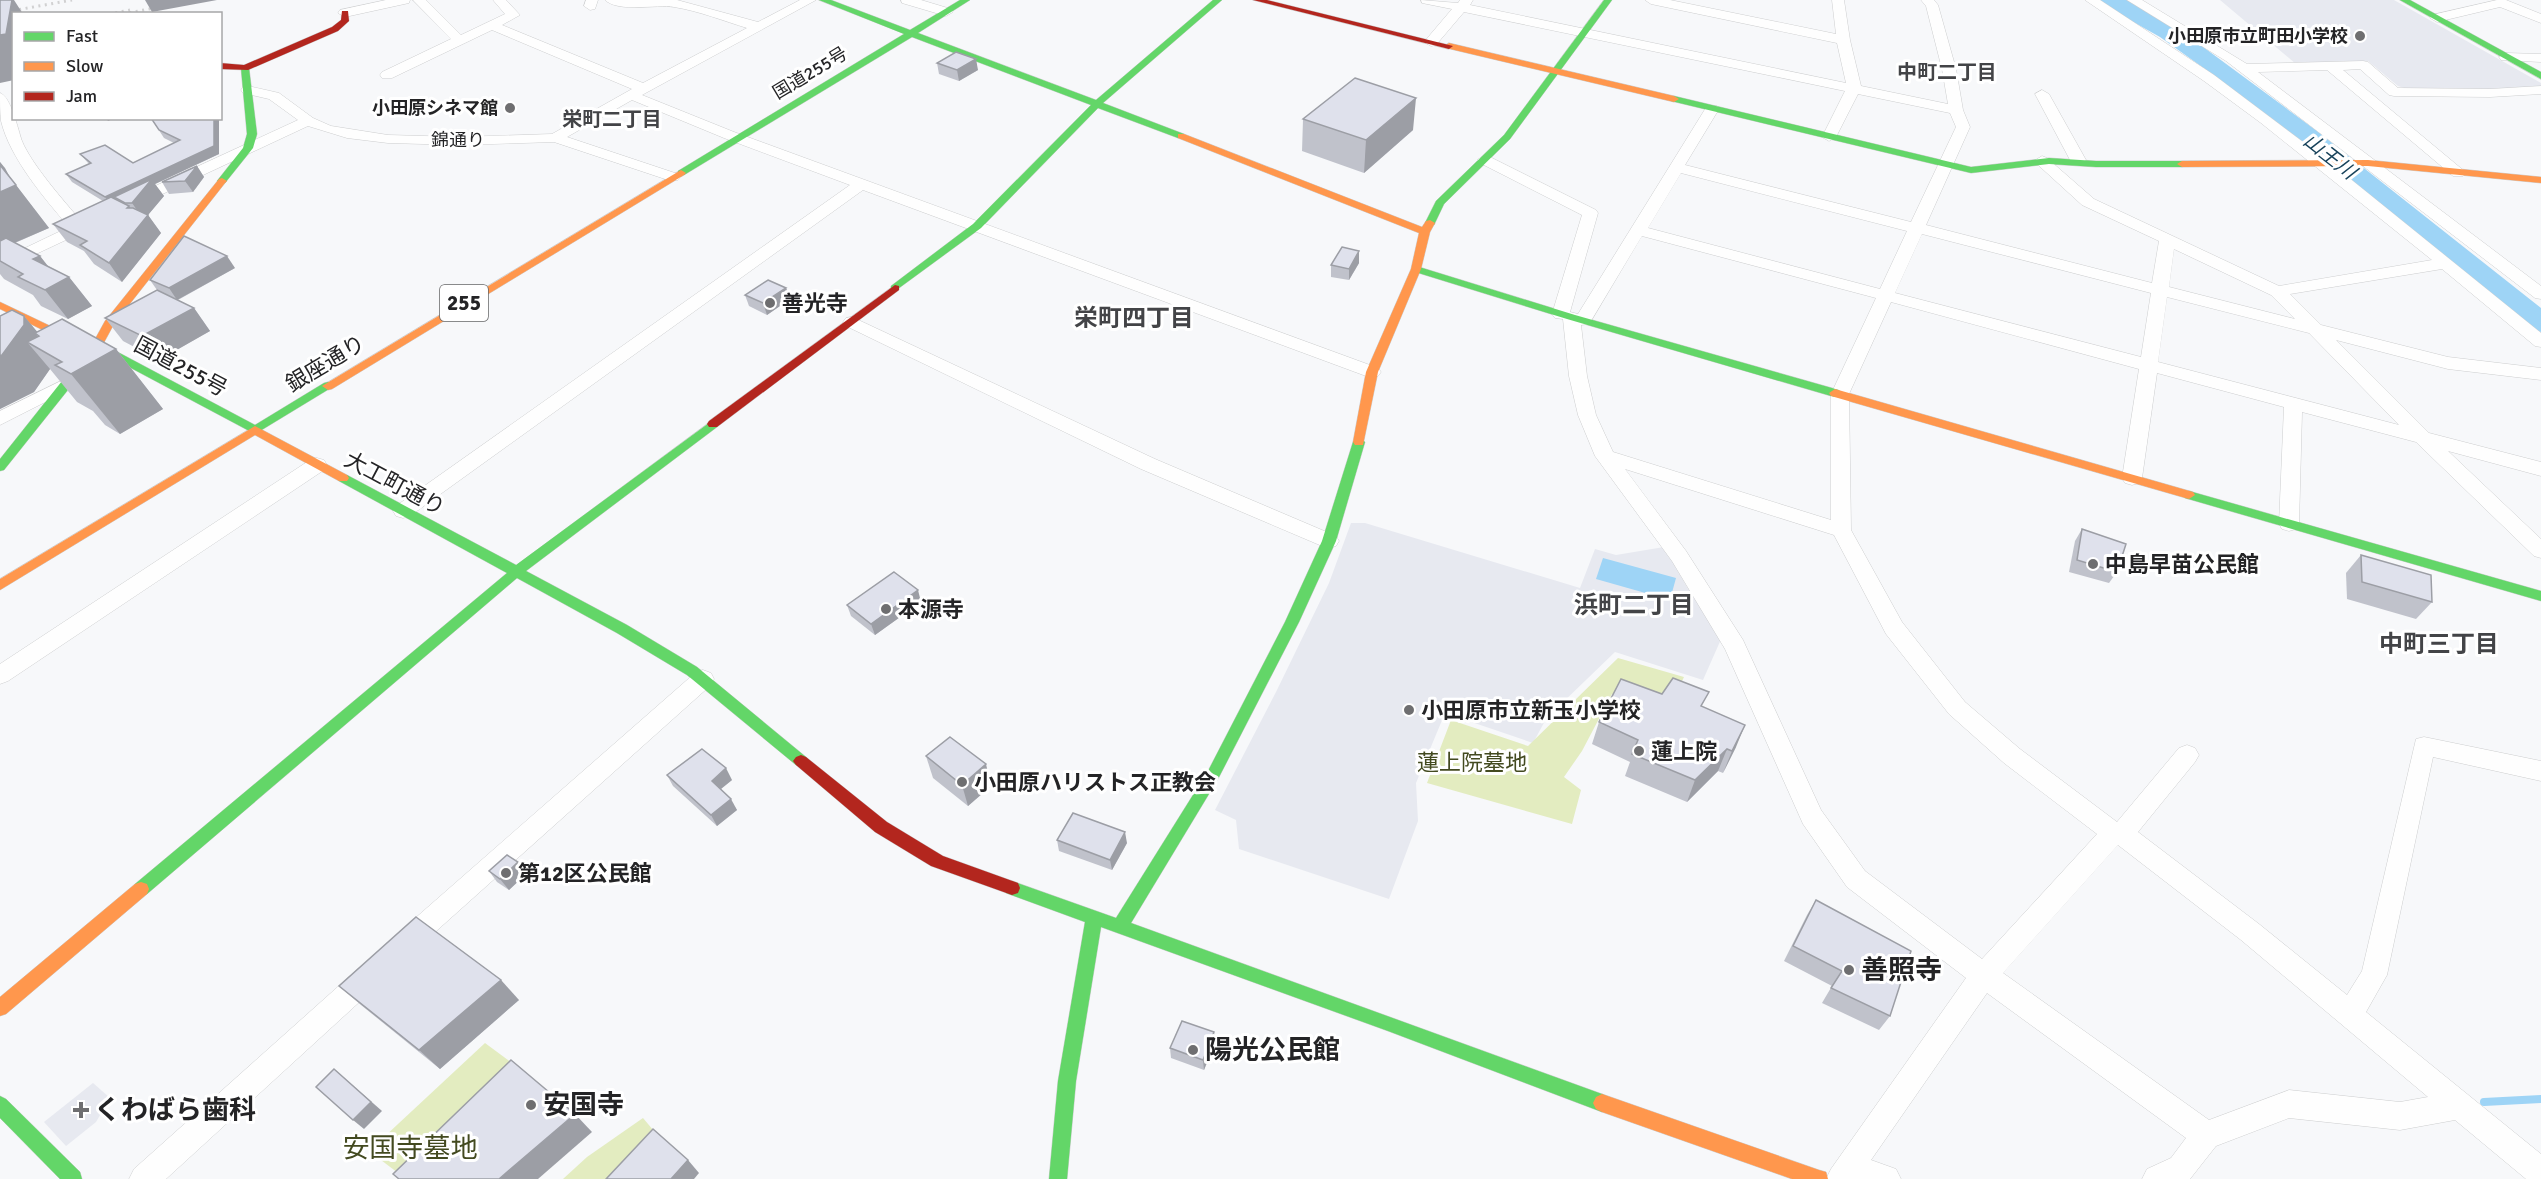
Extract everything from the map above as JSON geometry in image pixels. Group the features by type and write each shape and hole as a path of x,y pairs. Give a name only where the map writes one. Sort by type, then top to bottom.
{"main road":[{"path":"823,0 1098,104 1425,232"},
{"name":"国道255号","path":"673,177 966,0"},
{"path":"0,1008 516,572 977,226 1098,104 1218,0"},
{"path":"1260,0 1971,170 2042,161 2078,160 2096,164 2366,163 2541,180"},
{"path":"1120,927 1213,775 1292,622 1329,542 1355,461 1372,372 1416,269 1425,232 1440,203 1485,160 1517,124 1608,0"},
{"path":"2404,0 2541,76"},
{"path":"222,66 245,68 340,27 347,16 345,13"},
{"path":"0,467 97,345 109,323 248,148 252,134 245,68"},
{"name":"銀座通り","path":"0,585 673,177"},
{"path":"1416,269 1572,317 2541,596"},
{"name":"国道255号","path":"0,304 61,335 97,345 255,430"},
{"name":"大工町通り","path":"255,430 622,629 702,679 873,821 937,861 1551,1085 1819,1179"},
{"path":"1058,1179 1067,1081 1094,918"},
{"path":"0,1105 74,1179"}],"street":[{"path":"345,13 404,0"},
{"path":"419,0 460,40"},
{"path":"387,75 513,15 499,0"},
{"path":"611,0 639,4 668,1 759,27"},
{"path":"555,138 636,91 810,0"},
{"path":"907,0 946,12"},
{"path":"1427,0 1464,3 1586,33 1956,110"},
{"path":"1652,0 1843,40"},
{"path":"1829,137 1854,88 1843,40 1838,0"},
{"path":"1927,0 1932,4 1949,69 1956,110 1963,127 1840,394 1841,530 1894,628 1957,708 2012,756 2250,932 2541,1173"},
{"path":"2091,0 2187,61 2325,163 2541,342"},
{"path":"2133,0 2179,26 2244,68 2541,294"},
{"path":"1431,42 1464,3"},
{"path":"2437,18 2501,3 2541,19"},
{"path":"493,26 736,138 1372,372"},
{"path":"2506,57 2541,58"},
{"path":"2244,68 2363,65 2394,92 2490,93 2541,90"},
{"path":"2330,66 2458,173"},
{"name":"錦通り","path":"248,90 274,96 308,121 326,129 388,139 471,141 555,138 673,177"},
{"path":"2042,94 2078,160"},
{"path":"0,97 9,116 16,144 54,200 79,228"},
{"path":"1572,317 1638,230 1712,108"},
{"path":"122,208 308,121"},
{"path":"1485,160 1590,213 1572,317 1578,376 1587,415 1605,456 1679,556 1735,646 1812,817 1856,879 1918,928 2206,1135"},
{"path":"2042,161 2088,202 2277,291 2541,551"},
{"path":"1676,167 2448,363 2541,374"},
{"path":"403,511 863,183"},
{"path":"0,266 100,218"},
{"path":"1638,230 2541,469"},
{"path":"2133,478 2150,366 2158,289 2167,241"},
{"path":"2277,291 2445,263"},
{"path":"2520,278 2541,279"},
{"path":"852,322 1054,421 1265,516 1329,542"},
{"path":"0,419 66,384"},
{"path":"2289,524 2293,404"},
{"path":"1605,456 1841,530"},
{"path":"0,675 317,465"},
{"path":"144,1179 702,679"},
{"path":"2350,1014 2374,975 2424,746 2541,771"},
{"path":"1886,1179 1845,1174 1983,975 2118,834 2187,755"},
{"path":"2157,1179 2181,1168 2206,1135 2289,1104 2400,1116 2460,1105"}],"shaded area":[{"name":"小田原市立町田小学校","path":"2220,0 2394,0 2541,83 2541,87 2476,90 2407,89 2398,86 2368,61 2296,64"},
{"name":"小田原市立新玉小学校","path":"1351,523 1365,523 1580,588 1595,549 1616,555 1664,547 1687,587 1722,637 1703,680 1615,652 1558,707 1552,708 1533,743 1445,713 1416,783 1418,821 1389,899 1239,849 1236,820 1215,810 1329,583"},
{"name":"くわばら歯科","path":"93,1083 110,1098 96,1122 66,1146 44,1122"}],"green space":[{"name":"蓮上院墓地","path":"1618,658 1684,677 1675,696 1656,692 1649,709 1612,694 1582,751 1564,777 1581,790 1572,824 1427,783 1451,720 1528,746"},
{"name":"安国寺墓地","path":"485,1043 524,1072 406,1179 369,1151"},
{"path":"643,1118 659,1137 621,1179 563,1179 587,1157"}],"water":[{"path":"1603,558 1676,578 1670,600 1596,579"}],"building":[{"path":"0,0 12,0 6,34 0,35"},
{"path":"956,52 976,59 957,70 937,63"},
{"path":"1355,78 1416,98 1366,140 1303,119"},
{"path":"152,120 214,120 214,146 105,197 66,174 91,163 80,154 105,145 133,163 180,140 159,130"},
{"path":"0,165 16,185 0,192"},
{"path":"197,166 185,181 162,182"},
{"path":"152,179 132,203 125,203 114,197"},
{"path":"111,197 129,206 127,208 133,208 148,215 109,263 80,245 87,241 53,224"},
{"path":"184,236 227,256 169,288 150,280"},
{"path":"6,238 40,256 33,259 69,277 45,290 18,277 23,274 0,261 0,241"},
{"path":"1342,247 1359,251 1349,269 1331,265"},
{"path":"768,280 786,288 763,303 745,295"},
{"path":"157,290 194,308 142,336 105,318"},
{"path":"12,310 24,316 24,325 0,356 0,316"},
{"path":"62,319 116,349 71,374 55,365 62,362 27,342 39,336 35,333"},
{"path":"2082,529 2126,544 2117,572 2077,560"},
{"path":"2361,555 2431,575 2432,602 2362,582"},
{"path":"894,572 918,590 871,624 847,605"},
{"path":"1673,678 1709,692 1701,706 1745,725 1732,751 1727,749 1695,780 1632,754 1638,740 1599,722 1621,679 1662,694"},
{"path":"950,737 986,764 962,785 926,756"},
{"path":"702,749 726,768 712,781 731,799 711,815 667,775"},
{"path":"1073,813 1125,832 1110,860 1057,840"},
{"path":"507,855 518,862 500,879 489,871"},
{"name":"善照寺","path":"1816,900 1911,951 1890,1016 1831,988 1842,971 1793,946"},
{"path":"416,917 501,980 419,1050 339,986"},
{"path":"1182,1021 1214,1032 1203,1060 1170,1048"},
{"path":"511,1060 575,1114 499,1179 399,1179 393,1174"},
{"path":"334,1069 371,1102 353,1120 316,1087"},
{"path":"653,1129 688,1160 671,1179 606,1179"}],"waterway":[{"name":"山王川","path":"2111,0 2168,32 2227,74 2541,323"},
{"path":"2484,1102 2541,1099"}],"railway":[{"path":"0,13 72,0"},
{"path":"133,12 196,0"},
{"path":"120,12 130,10"}],"traffic: fast":[{"path":"823,0 1181,136"},
{"path":"681,173 966,0"},
{"path":"895,288 977,226 1098,103 1218,0"},
{"path":"1430,223 1440,203 1507,137 1608,0"},
{"path":"2404,0 2541,76"},
{"path":"222,181 248,148 252,134 245,68"},
{"path":"1674,99 1971,170 2049,161 2096,164 2182,164"},
{"path":"1416,269 1571,317 1835,393"},
{"path":"0,467 97,345 255,430 328,386"},
{"path":"141,889 516,572 713,424"},
{"path":"1120,927 1213,775 1292,622 1329,541 1359,442"},
{"path":"343,478 622,629 692,671 801,761"},
{"path":"2189,495 2541,596"},
{"path":"1012,888 1388,1023 1602,1103"},
{"path":"1058,1179 1067,1081 1094,918"},
{"path":"0,1105 73,1179"}],"traffic: slow":[{"path":"1449,46 1674,99"},
{"path":"1181,136 1425,232"},
{"path":"2182,164 2368,163 2541,180"},
{"path":"328,386 681,173"},
{"path":"0,305 61,335 97,345 109,323 222,181"},
{"path":"1359,442 1372,372 1416,269 1425,232 1430,223"},
{"path":"1835,393 2189,495"},
{"path":"0,585 255,430 343,478"},
{"path":"0,1008 141,889"},
{"path":"1602,1103 1819,1179"}],"traffic: jam":[{"path":"1257,0 1449,46"},
{"path":"222,66 245,68 335,29 345,21 345,13"},
{"path":"713,424 895,288"},
{"path":"801,761 881,827 937,861 1012,888"}],"place":[{"name":"小田原市立町田小学校","path":"2360,36"},
{"name":"小田原シネマ館","path":"510,108"},
{"name":"善光寺","path":"770,303"},
{"name":"中島早苗公民館","path":"2093,564"},
{"name":"本源寺","path":"886,609"},
{"name":"小田原市立新玉小学校","path":"1409,710"},
{"name":"蓮上院","path":"1639,751"},
{"name":"小田原ハリストス正教会","path":"962,782"},
{"name":"第12区公民館","path":"506,873"},
{"name":"善照寺","path":"1849,970"},
{"name":"陽光公民館","path":"1193,1050"},
{"name":"安国寺","path":"531,1105"},
{"name":"くわばら歯科","path":"81,1110"}],"district":[{"name":"中町二丁目","path":"1947,72"},
{"name":"栄町二丁目","path":"612,119"},
{"name":"栄町四丁目","path":"1134,318"},
{"name":"浜町二丁目","path":"1634,605"},
{"name":"中町三丁目","path":"2439,644"}]}
